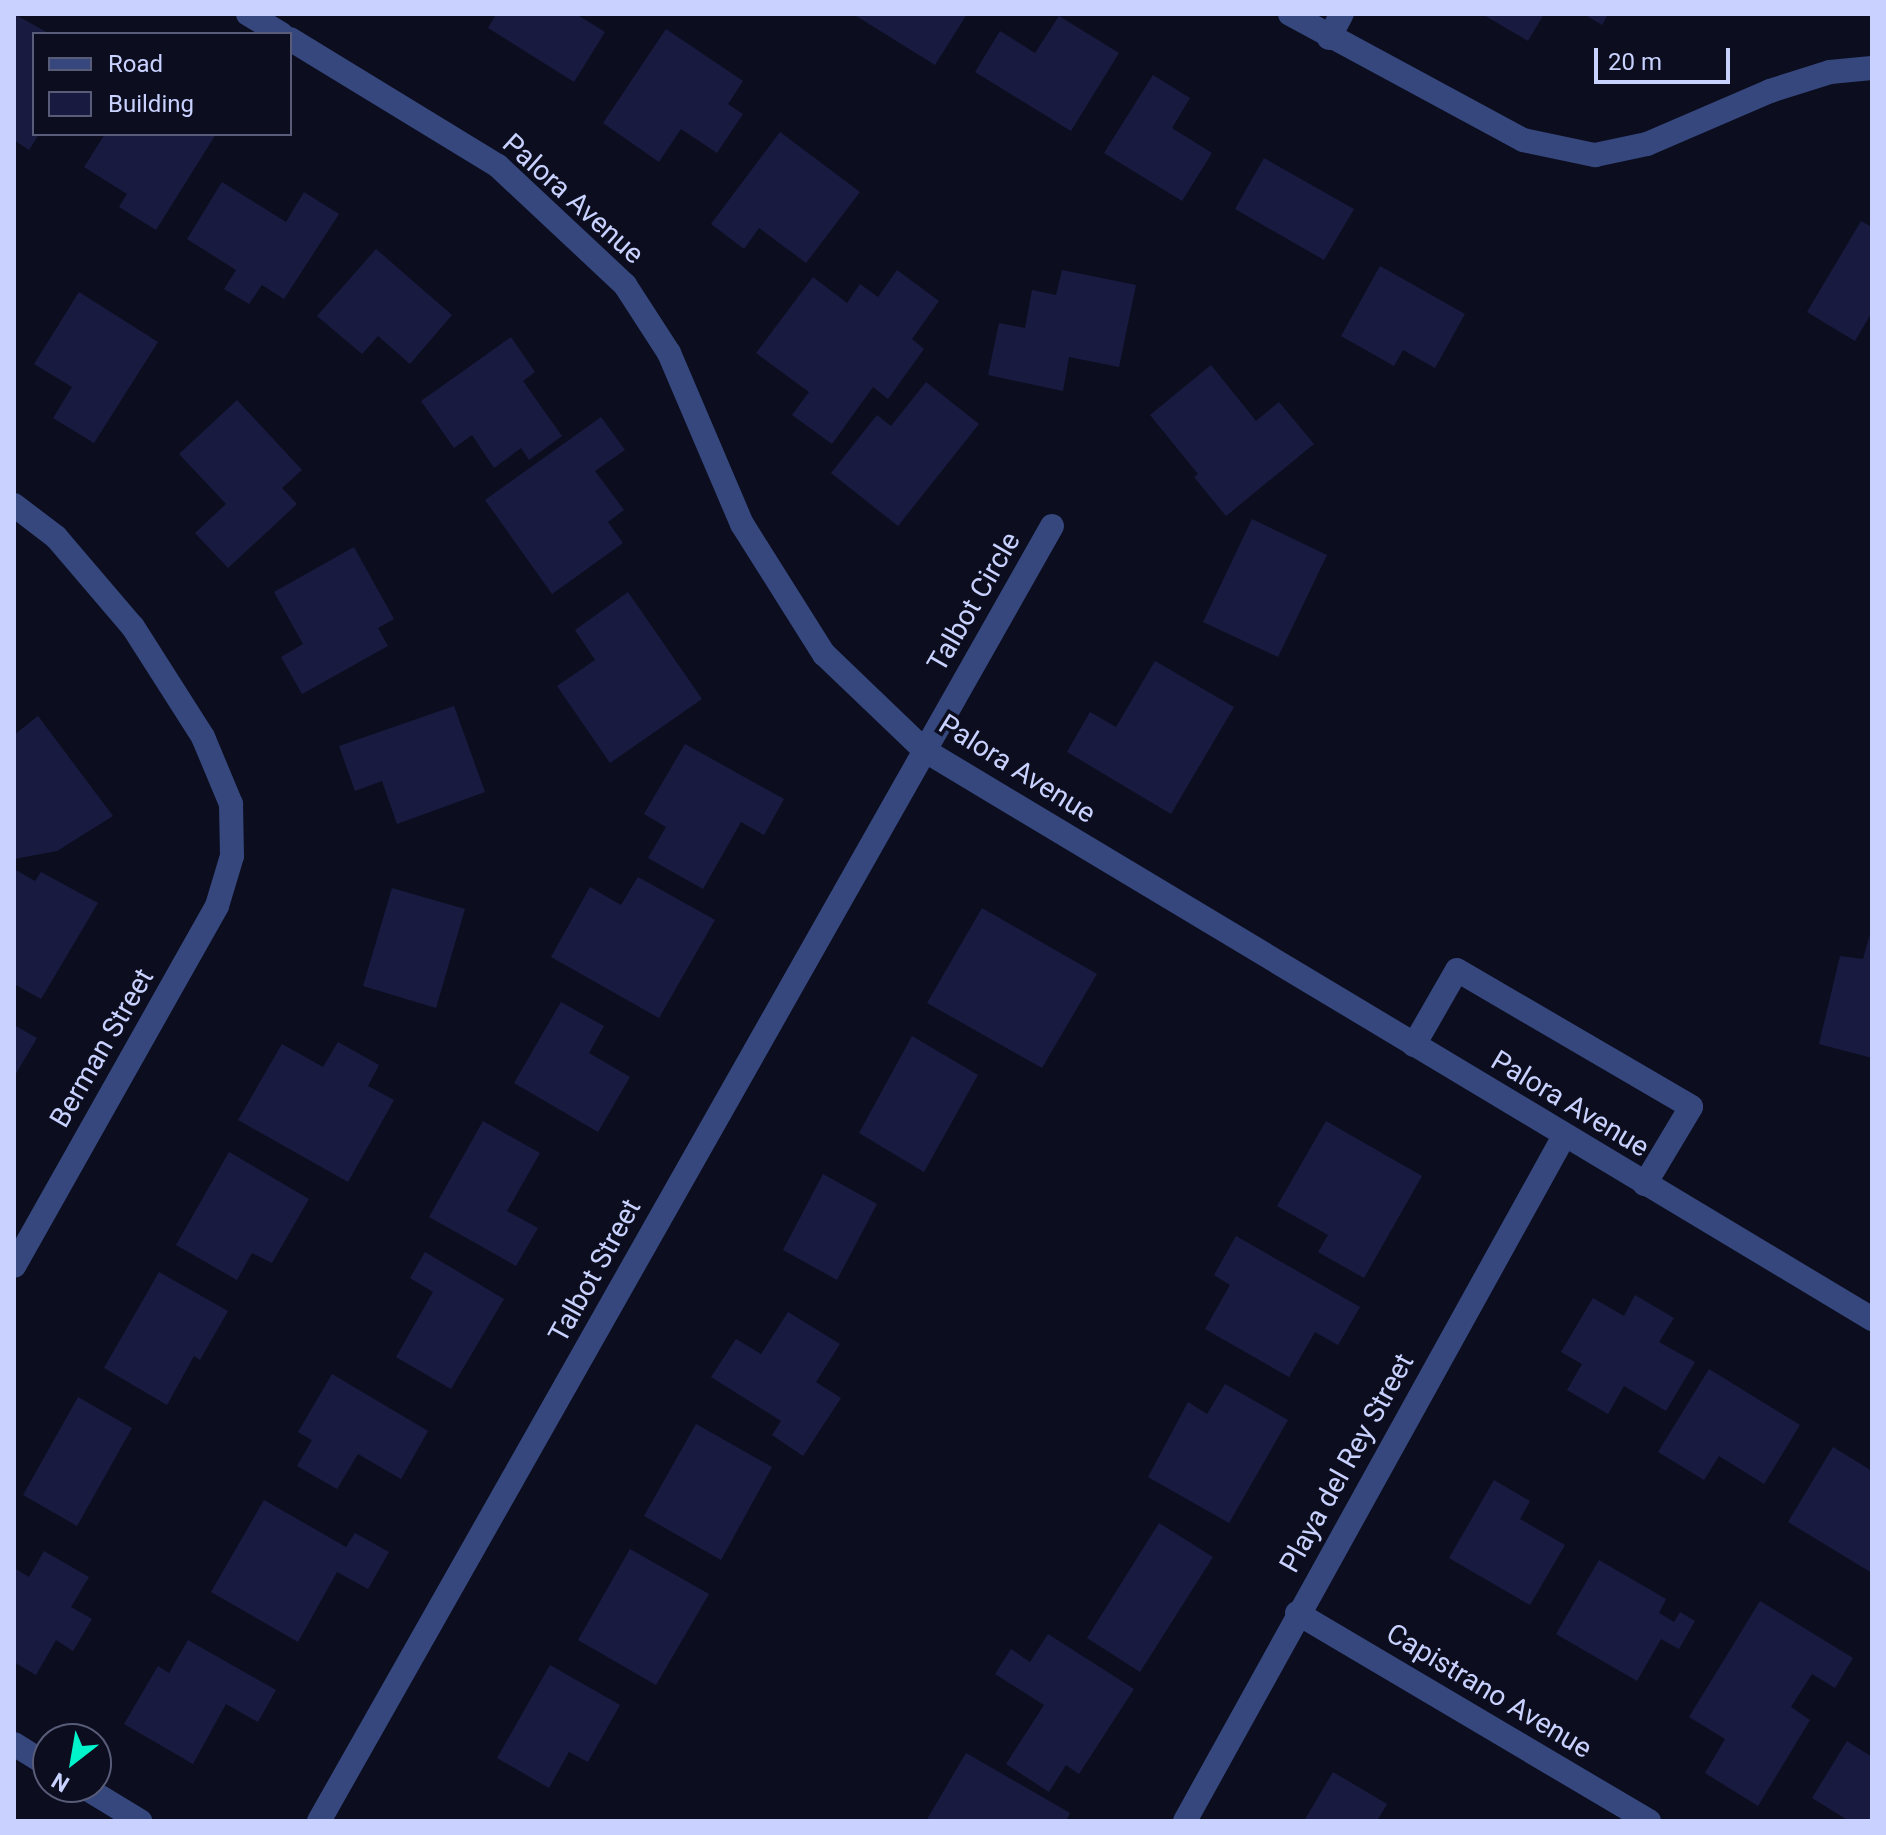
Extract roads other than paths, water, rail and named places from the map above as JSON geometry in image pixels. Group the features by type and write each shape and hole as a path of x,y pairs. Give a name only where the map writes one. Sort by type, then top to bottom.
{"street":[{"path":"248,14 278,32"},
{"path":"1290,14 1329,38 1523,140 1595,155 1647,144 1770,91 1830,72 1872,68"},
{"path":"1329,38 1342,14"},
{"name":"Palora Avenue","path":"292,40 498,166 625,285 669,353 742,524 824,654 924,750 1872,1319"},
{"name":"Berman Street","path":"14,505 56,537 133,627 203,737 231,804 232,856 217,906 14,1266"},
{"name":"Talbot Circle","path":"924,750 1052,526"},
{"name":"Talbot Street","path":"319,1821 924,750"},
{"path":"1414,1045 1457,970 1691,1107 1645,1184"},
{"name":"Playa del Rey Street","path":"1185,1821 1297,1613 1564,1136"},
{"name":"Capistrano Avenue","path":"1297,1613 1649,1821"},
{"path":"14,1744 32,1755"},
{"path":"110,1803 140,1821"}]}
